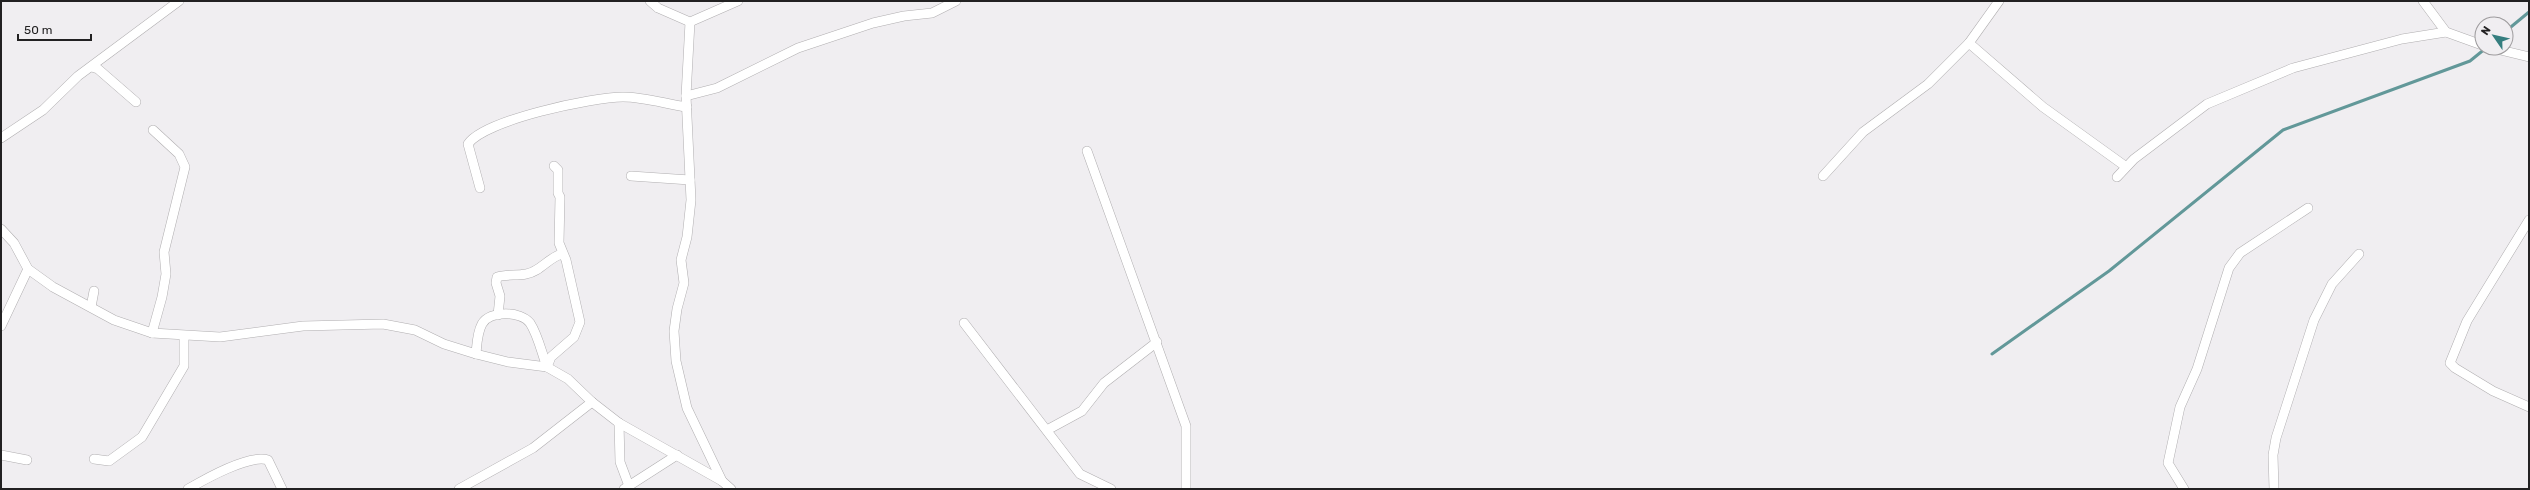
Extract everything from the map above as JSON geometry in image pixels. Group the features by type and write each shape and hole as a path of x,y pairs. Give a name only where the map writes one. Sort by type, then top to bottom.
{"street":[{"path":"1,138 43,110 134,33 179,1"},
{"path":"650,1 662,10 690,22 738,1"},
{"path":"686,96 717,88 798,48 873,23 904,16 932,13 956,1"},
{"path":"1823,176 1863,132 1928,84 1969,44 2000,1"},
{"path":"2423,1 2446,32"},
{"path":"690,22 686,96 691,200 687,237 681,260 684,283 677,309 674,331 676,361 687,408 722,481"},
{"path":"2117,177 2125,166 2207,104 2293,68 2402,39 2446,32 2474,42"},
{"path":"1969,44 2043,108 2125,166"},
{"path":"2514,53 2529,57"},
{"path":"92,67 98,69 136,102"},
{"path":"480,188 468,144 473,137 492,126 590,100 624,97 687,107"},
{"path":"152,333 162,297 166,274 164,252 185,167 179,154 153,130"},
{"path":"1087,151 1186,426 1186,489"},
{"path":"546,367 551,357 574,337 580,322 566,260 562,254 559,243 558,170 554,166"},
{"path":"631,176 690,180"},
{"path":"2184,489 2168,463 2180,407 2197,369 2229,268 2240,253 2308,208"},
{"path":"2529,220 2467,321 2450,363 2455,368 2493,391 2529,407"},
{"path":"1,229 14,243 28,269 76,301 91,307 114,320 152,333 220,337 303,326 383,324 415,330 444,344 476,354 508,362 546,367 568,379 592,402 619,423 722,481 731,489"},
{"path":"498,315 500,296 496,284 497,276 526,274 546,265 555,255 562,254"},
{"path":"2274,489 2273,455 2276,438 2314,320 2332,284 2359,254"},
{"path":"1,326 28,269"},
{"path":"91,307 94,291"},
{"path":"476,354 477,340 483,322 506,313 523,317 530,323 546,367"},
{"path":"964,323 1080,474 1111,489"},
{"path":"94,459 109,461 142,437 184,366 184,336"},
{"path":"1047,430 1082,411 1104,383 1157,342"},
{"path":"459,489 533,448 592,402"},
{"path":"619,423 620,462 626,488 677,455"},
{"path":"1,455 27,460"},
{"path":"188,489 247,461 261,458 268,460 282,489"}],"waterway":[{"path":"2514,24 2529,12"},
{"path":"1992,354 2109,271 2283,130 2470,61 2476,56"}]}
